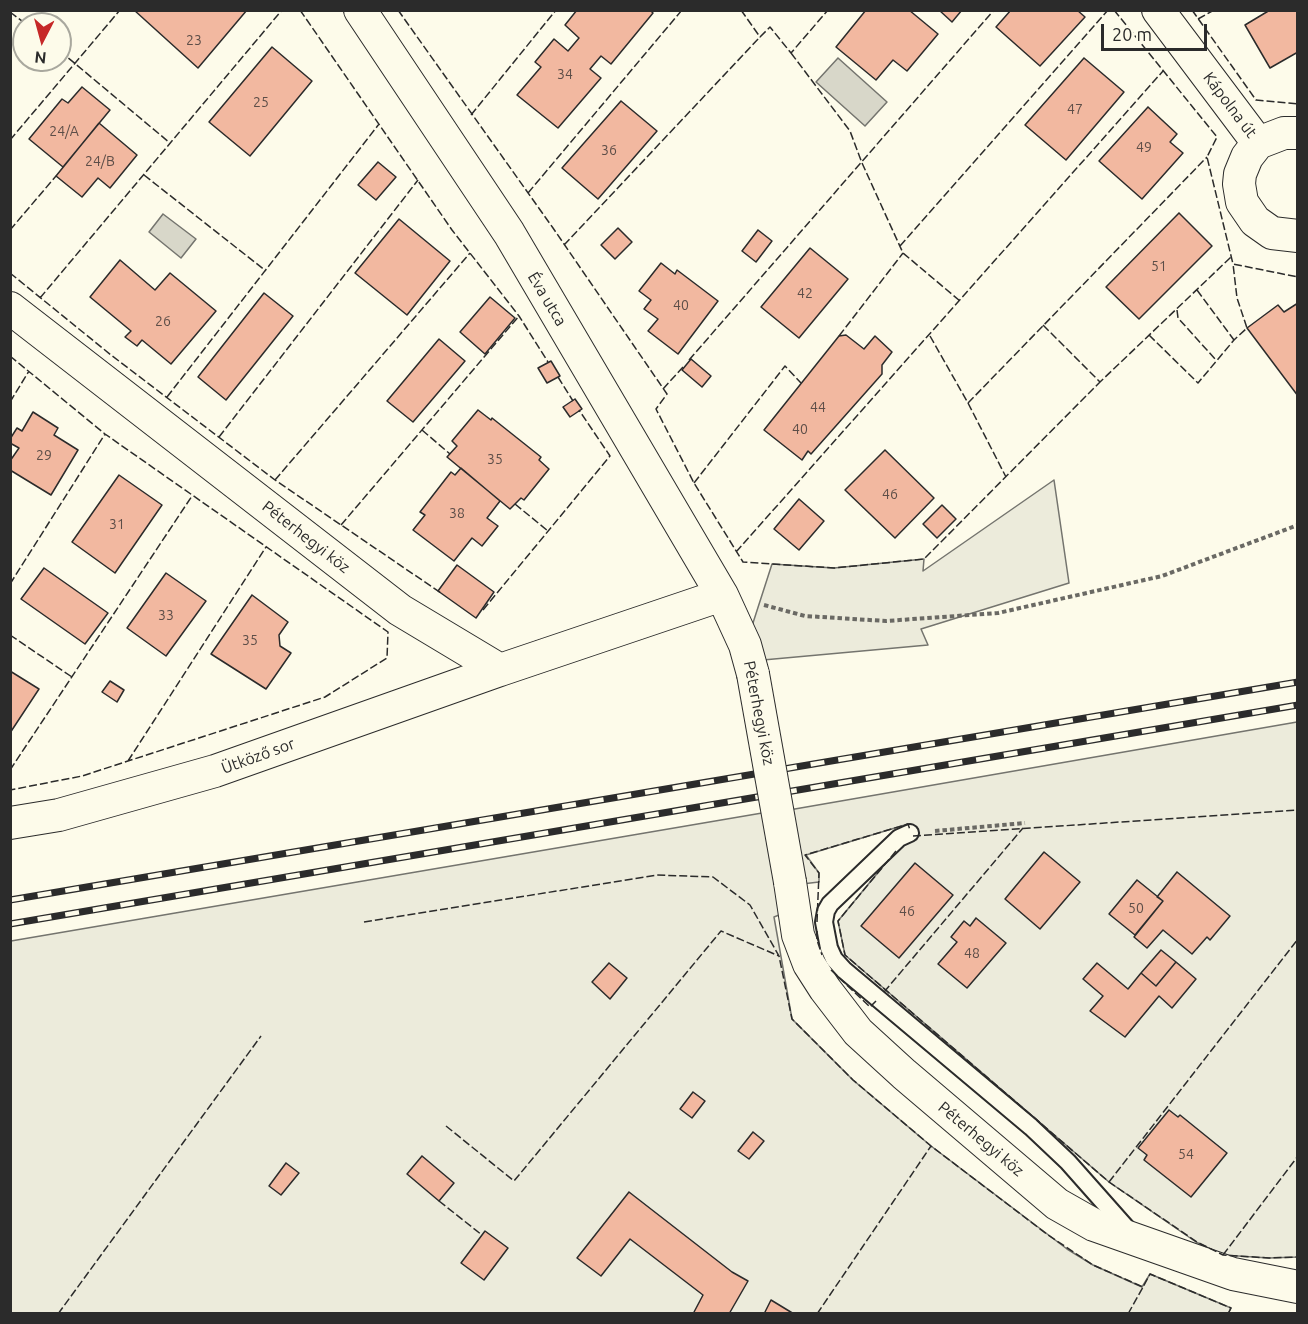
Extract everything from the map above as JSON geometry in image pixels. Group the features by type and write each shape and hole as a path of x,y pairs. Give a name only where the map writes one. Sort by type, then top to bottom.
{"street":[{"name":"Éva utca","path":"360,10 509,233 722,595"},
{"name":"Kápolna út","path":"1158,10 1258,142"},
{"name":"Kápolna út","path":"1298,133 1284,133 1258,142 1240,174 1242,202 1255,221 1272,233 1298,236"},
{"name":"Péterhegyi köz","path":"10,309 400,610 500,670"},
{"path":"500,670 722,595"},
{"name":"Péterhegyi köz","path":"722,595 745,645 753,674 798,935 809,964 858,1032 1057,1204 1094,1225 1233,1274 1298,1287"},
{"name":"Ütköző sor","path":"10,823 59,815 215,771 500,670"}],"lane":[{"path":"910,833 899,838 830,904 826,911 825,928 834,959 844,970 1031,1127 1068,1162 1138,1240"}],"path":[{"path":"722,595 805,616 886,621 998,613 1162,576 1298,525"},
{"path":"910,833 1025,823"}],"shaded area":[{"path":"838,58 887,102 865,126 816,82"},
{"path":"163,214 196,239 181,258 149,232"},
{"path":"1054,480 1069,583 921,629 928,645 763,660 752,626 772,564 834,568 924,559 923,571"},
{"path":"1297,722 1297,1257 1223,1255 1196,1242 1109,1182 845,955 838,921 908,836 910,833 908,824 806,855 819,873 819,882 802,884 789,810"},
{"path":"768,812 784,913 774,917 792,1019 853,1080 931,1146 1067,1249 1093,1265 1142,1287 1150,1274 1231,1308 1228,1314 11,1314 11,941"}],"building":[{"path":"134,10 247,10 198,68"},
{"path":"577,10 650,10 653,13 611,64 601,56 590,69 601,78 558,128 517,95 541,67 535,62 554,39 568,51 579,38 565,25"},
{"path":"866,10 909,10 938,34 907,71 893,60 876,80 836,47"},
{"path":"939,10 962,10 952,22"},
{"path":"1011,10 1077,10 1085,17 1040,66 996,27"},
{"path":"1270,10 1298,10 1298,52 1270,68 1245,25"},
{"path":"272,47 312,81 250,156 209,122"},
{"path":"1084,58 1124,92 1066,160 1025,125"},
{"path":"82,87 110,110 63,167 29,139 62,99 68,103"},
{"path":"621,101 657,131 598,199 562,168"},
{"path":"1148,107 1177,134 1170,142 1183,153 1142,199 1099,161"},
{"path":"99,123 137,155 110,188 98,178 82,197 56,176"},
{"path":"378,162 396,177 376,200 358,185"},
{"path":"1179,213 1212,246 1139,319 1106,287"},
{"path":"399,219 450,261 407,315 355,273"},
{"path":"618,228 632,242 615,259 601,245"},
{"path":"758,230 772,241 756,262 742,251"},
{"path":"810,248 848,279 799,338 761,307"},
{"path":"120,260 155,290 170,273 216,311 171,364 142,340 137,346 125,337 131,331 90,297"},
{"path":"661,263 675,274 677,270 718,301 678,354 648,331 658,319 644,309 651,300 639,291"},
{"path":"264,293 293,316 226,400 198,377"},
{"path":"490,297 515,318 485,354 460,332"},
{"path":"1298,303 1298,396 1247,328 1278,305 1284,312"},
{"path":"846,335 864,349 875,336 892,352 882,365 882,374 811,454 808,451 802,460 764,430 839,336"},
{"path":"439,339 465,361 413,422 387,401"},
{"path":"691,359 711,376 702,387 682,370"},
{"path":"551,361 560,376 547,383 538,368"},
{"path":"575,399 582,409 570,417 563,407"},
{"path":"478,410 491,420 492,418 541,457 539,460 549,469 524,500 521,498 510,509 447,457 457,446 452,441"},
{"path":"33,412 58,428 54,435 78,450 51,495 10,470 10,461 19,448 10,443 10,439 17,428 22,431"},
{"path":"885,450 934,498 895,538 845,490"},
{"path":"461,468 500,501 487,518 498,526 482,546 472,538 454,561 413,530 425,515 420,512 451,472 455,475"},
{"path":"119,475 162,505 115,573 72,542"},
{"path":"799,499 824,521 799,550 774,529"},
{"path":"942,505 956,519 937,538 923,524"},
{"path":"457,565 494,592 476,618 438,591"},
{"path":"44,568 108,613 85,644 21,599"},
{"path":"166,573 206,601 166,656 127,628"},
{"path":"252,595 288,622 279,635 280,646 291,653 266,689 211,654"},
{"path":"10,671 39,689 10,733"},
{"path":"110,681 124,690 117,702 102,692"},
{"path":"1044,852 1080,882 1040,929 1005,899"},
{"path":"915,863 953,895 899,958 861,926"},
{"path":"1177,872 1230,916 1210,940 1207,937 1192,954 1163,930 1147,948 1134,937 1163,901 1157,897"},
{"path":"1137,880 1163,901 1135,935 1109,914"},
{"path":"976,918 1006,943 967,988 938,964 957,942 951,937 964,921 970,926"},
{"path":"1161,950 1176,962 1156,986 1141,973"},
{"path":"1176,962 1196,979 1172,1008 1159,996 1125,1037 1090,1011 1103,996 1083,979 1097,963 1128,989 1141,973 1156,986"},
{"path":"609,963 627,978 610,999 592,982"},
{"path":"693,1092 705,1101 692,1118 680,1109"},
{"path":"1169,1110 1178,1117 1180,1115 1227,1153 1191,1197 1144,1160 1147,1155 1138,1148"},
{"path":"753,1132 764,1141 749,1159 738,1151"},
{"path":"422,1156 454,1183 439,1201 407,1174"},
{"path":"286,1163 299,1173 281,1195 269,1186"},
{"path":"629,1192 732,1272 748,1281 729,1314 693,1314 703,1295 630,1239 601,1276 577,1258"},
{"path":"485,1231 508,1248 484,1280 461,1263"},
{"path":"771,1300 794,1314 764,1314"}],"railway":[{"path":"10,900 1298,682"},
{"path":"10,924 1298,705"}],"fence":[{"path":"10,140 120,10"},
{"path":"40,298 282,10"},
{"path":"300,10 452,230 519,316 548,362"},
{"path":"398,10 553,228 667,394 656,409 694,483 743,562 834,568 924,559 1100,382"},
{"path":"471,115 556,10"},
{"path":"528,193 682,10"},
{"path":"741,10 760,37 770,27 791,53 828,10"},
{"path":"689,360 994,10"},
{"path":"900,246 1108,10"},
{"path":"1114,10 1217,137 1207,157 1233,264 1298,277"},
{"path":"1192,10 1256,100 1298,104"},
{"path":"1198,19 1214,10"},
{"path":"564,245 760,37"},
{"path":"791,53 850,131 903,253 960,301"},
{"path":"72,61 170,143"},
{"path":"736,552 1163,71"},
{"path":"167,397 379,124"},
{"path":"968,403 1207,157"},
{"path":"144,175 266,271"},
{"path":"10,230 56,176"},
{"path":"219,437 418,180"},
{"path":"275,480 470,253"},
{"path":"839,336 903,253"},
{"path":"1043,325 1100,382 1231,257"},
{"path":"1149,335 1198,383 1247,328 1237,298 1233,264"},
{"path":"10,273 111,355 275,480 441,593"},
{"path":"1197,290 1234,340"},
{"path":"1177,310 1178,318 1216,360"},
{"path":"341,525 519,316"},
{"path":"930,336 1006,477"},
{"path":"10,356 105,434 388,632 387,658 325,697 82,776 10,790"},
{"path":"694,483 785,366 801,383"},
{"path":"663,389 683,367"},
{"path":"10,402 29,371"},
{"path":"558,377 573,401"},
{"path":"483,610 610,456 579,410"},
{"path":"422,430 450,454"},
{"path":"10,584 105,434"},
{"path":"10,770 192,496"},
{"path":"515,504 548,531"},
{"path":"128,761 266,547"},
{"path":"10,635 72,677"},
{"path":"913,836 1298,810"},
{"path":"817,922 819,873 805,855 908,824 910,830"},
{"path":"884,992 1023,828"},
{"path":"896,851 838,921 845,955 1109,1182 1197,1242 1223,1255 1298,1257"},
{"path":"364,922 657,875 713,877 750,905 779,956 792,1019 853,1080 931,1146 1048,1235 1093,1265 1143,1287 1150,1274 1231,1308 1228,1314"},
{"path":"446,1126 514,1181 721,931 779,956"},
{"path":"817,931 817,940 822,955"},
{"path":"1109,1182 1298,939"},
{"path":"831,970 870,1007 876,1001"},
{"path":"58,1314 261,1036"},
{"path":"817,1314 931,1146"},
{"path":"1223,1255 1298,1156"},
{"path":"439,1201 482,1235"},
{"path":"1128,1314 1143,1287"}]}
